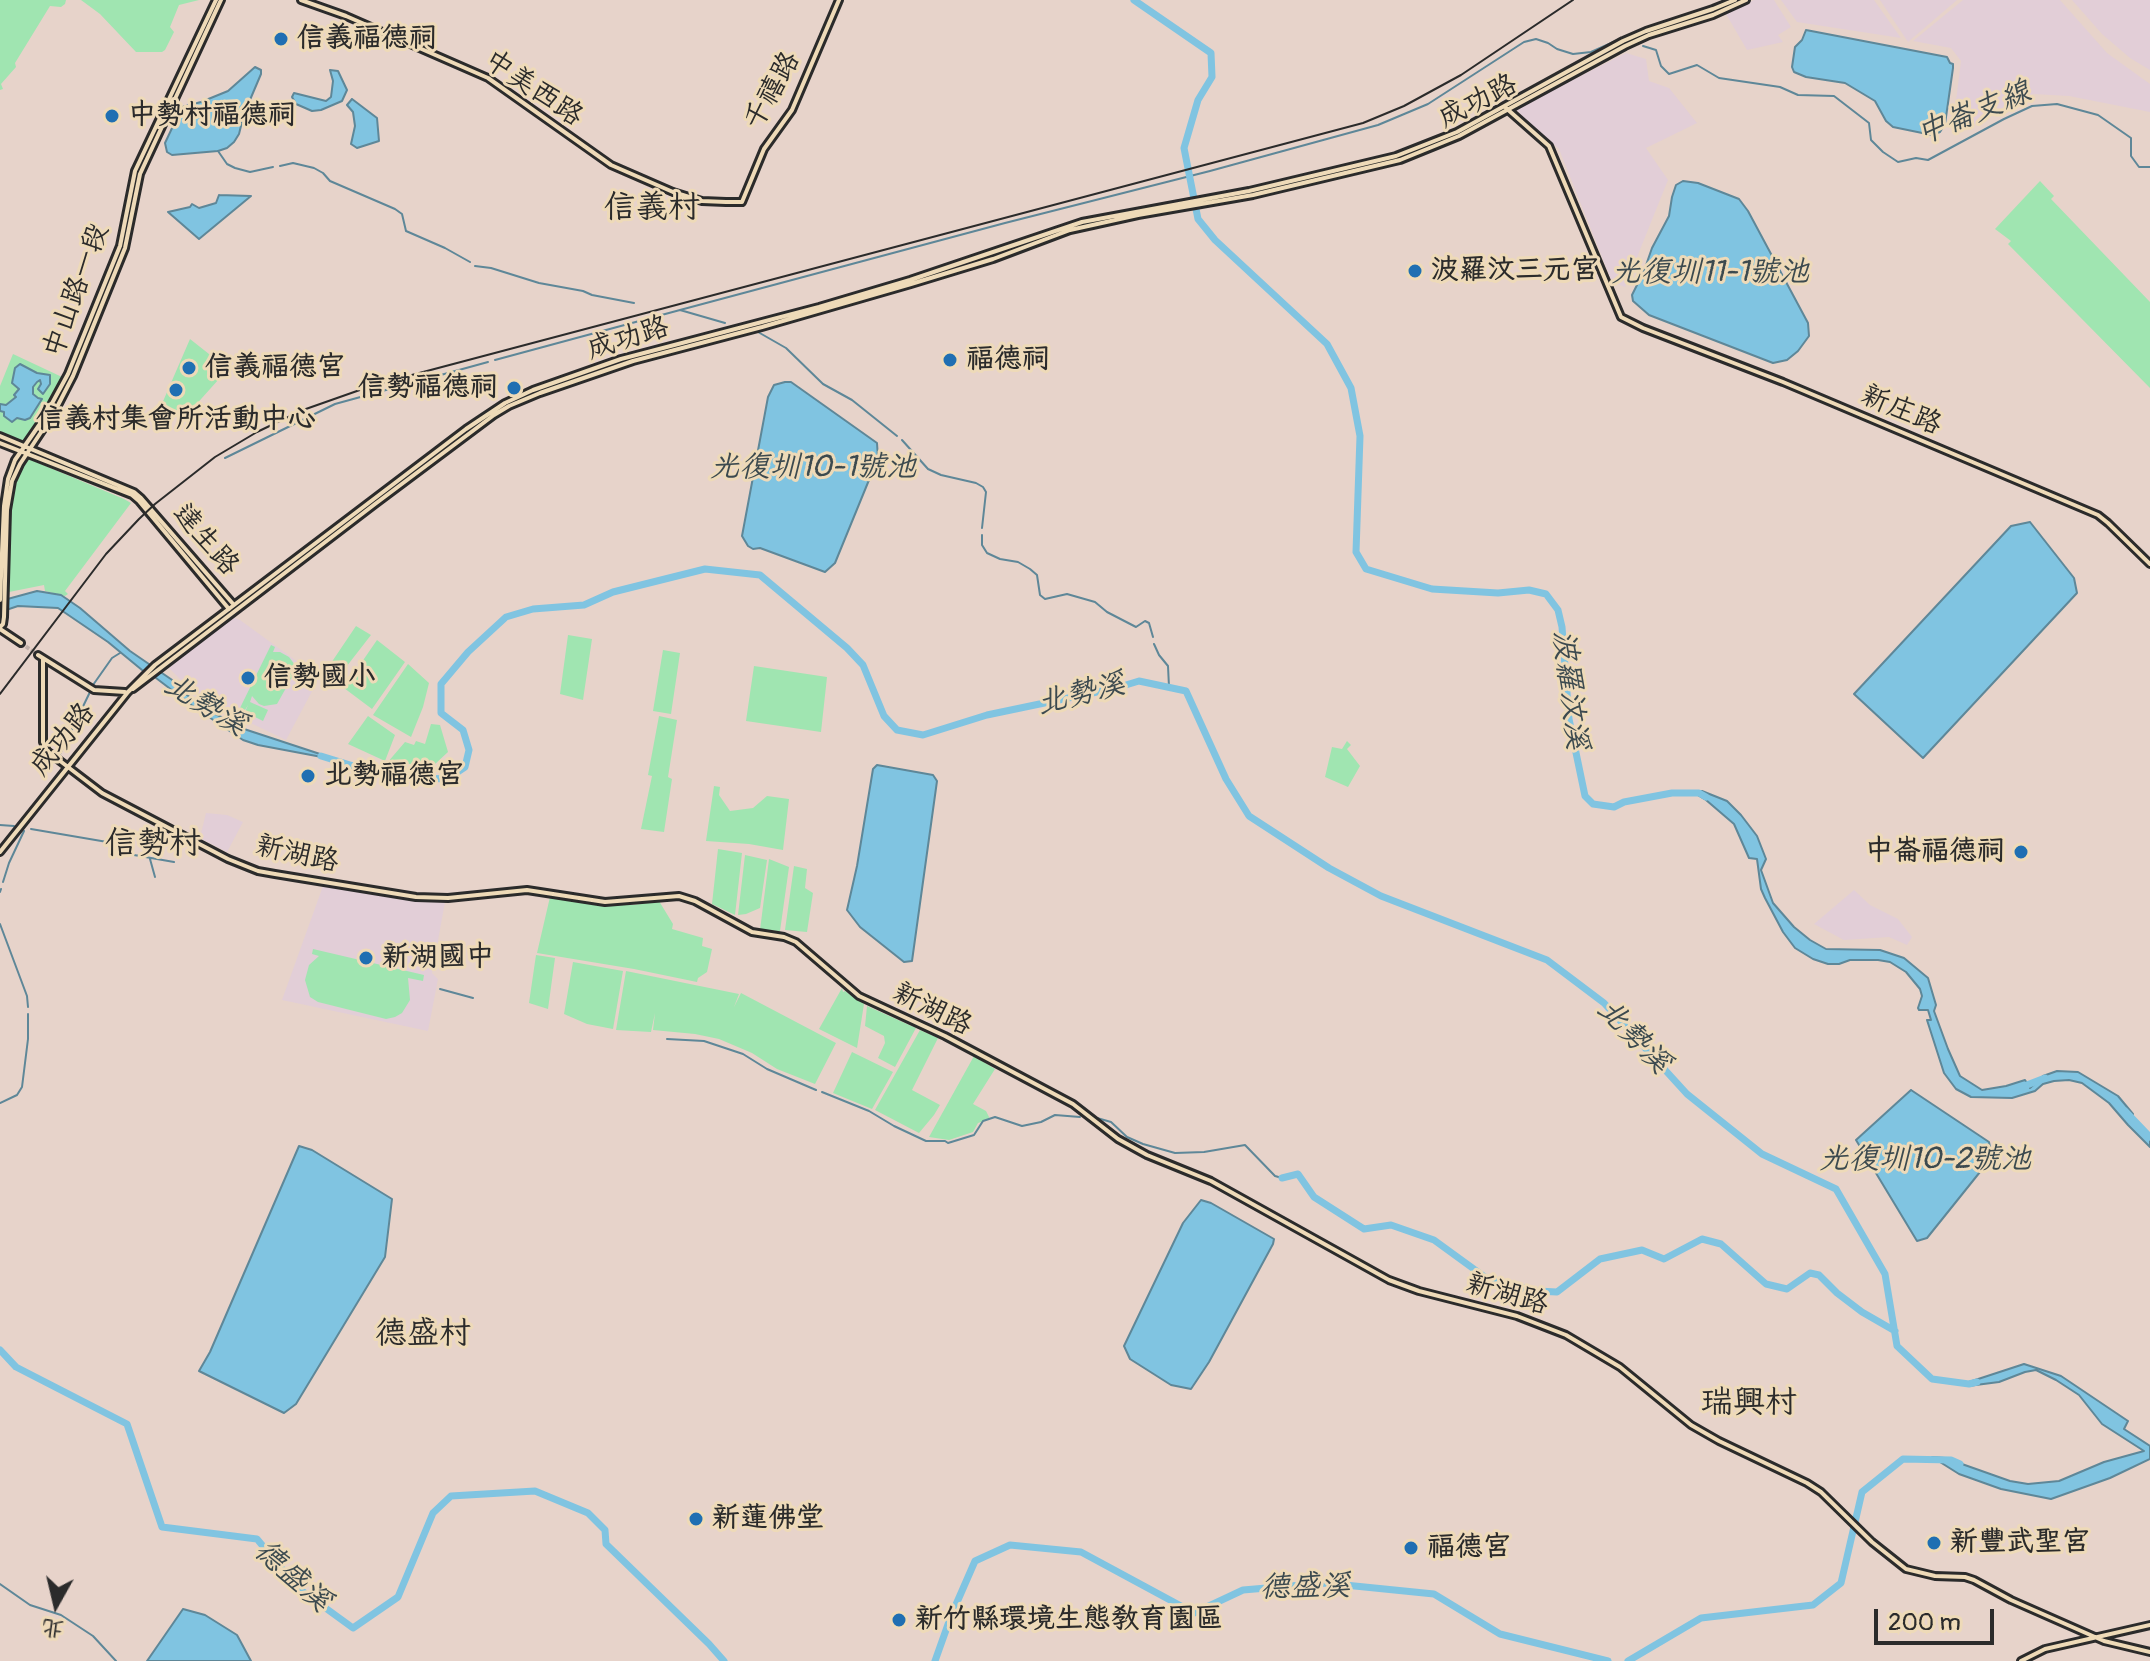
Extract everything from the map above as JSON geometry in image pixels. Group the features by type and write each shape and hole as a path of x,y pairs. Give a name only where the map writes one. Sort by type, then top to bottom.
{"street":[{"name":"中山路一段","path":"0,628 4,617 4,504 8,479 15,460 26,451 55,411 73,376 125,248 140,174 218,0"},
{"name":"中美西路","path":"301,0 346,16 488,78 611,165 702,201 742,202"},
{"name":"千禧路","path":"742,202 764,149 792,110 839,0"},
{"name":"成功路","path":"1506,108 1623,41 1735,0"},
{"name":"成功路","path":"0,852 128,692 139,686 145,677 234,604 501,405 533,390 656,349 910,280 1082,222 1214,200 1396,156 1457,132 1649,35 1703,19 1746,0"},
{"name":"新庄路","path":"1506,108 1549,146 1621,317 2098,515 2150,564"},
{"name":"成功路","path":"157,667 494,415 530,397 633,361 762,327 993,259 1070,230 1187,204"},
{"name":"達生路","path":"0,436 26,451 139,501 228,609 235,611 234,604 134,492 26,451 0,443"},
{"path":"0,628 21,643"},
{"path":"38,655 94,690 128,692"},
{"name":"新湖路","path":"43,659 43,742 47,751 111,798 228,859 258,871 416,897 448,898 527,890 605,902 679,896 695,901 752,932 784,937 796,942 859,996 945,1036 1073,1104 1118,1139 1147,1155 1211,1181 1389,1280 1419,1291 1517,1316 1566,1335 1620,1367 1691,1425 1807,1483 1906,1569 1974,1580 2011,1600 2100,1638"},
{"path":"2021,1661 2045,1649 2150,1625"},
{"path":"2100,1638 2150,1652"}],"shaded area":[{"path":"1754,0 1774,0 1791,27 1778,35 1783,42 1747,50 1726,14"},
{"path":"1781,0 1874,0 1901,38 1797,22"},
{"path":"1880,0 1957,0 1908,42"},
{"path":"1963,0 2060,0 2107,53 2150,84 2150,112 2069,96 2033,94 1973,125 1953,125 1961,61 1951,48 1913,41"},
{"path":"2072,0 2150,0 2150,70 2102,34"},
{"path":"1626,53 1646,59 1649,81 1669,88 1697,123 1646,148 1668,180 1625,287 1612,282 1559,149 1515,109"},
{"name":"信勢國小","path":"234,618 317,676 318,680 286,740 209,703 167,666"},
{"path":"206,813 227,815 243,822 227,852 200,838"},
{"name":"新湖國中","path":"323,886 407,900 445,902 432,973 438,979 428,1031 282,1000"},
{"path":"1854,890 1870,905 1898,919 1912,937 1907,945 1889,937 1844,940 1814,924"}],"green space":[{"path":"0,0 66,0 61,7 50,6 0,90"},
{"path":"81,0 199,0 179,5 170,27 174,32 165,50 136,52 100,14"},
{"path":"2040,181 2054,196 2051,199 2150,302 2150,388 2008,244 2011,241 1995,229"},
{"path":"190,339 228,369 184,418 161,406"},
{"path":"13,354 62,377 23,443 0,433 0,386"},
{"path":"29,459 131,503 65,591 68,594 65,596 45,591 44,585 9,592 9,535 14,488 24,462"},
{"path":"356,626 371,635 336,680 325,672"},
{"path":"568,635 592,639 583,700 560,694"},
{"path":"377,640 405,662 372,709 344,688"},
{"path":"271,645 275,647 273,652 289,657 295,665 295,672 277,704 264,706 252,696 250,702 268,710 263,721 245,712 248,705 245,710 240,708"},
{"path":"663,650 680,653 671,714 653,711"},
{"path":"408,664 429,683 411,737 373,715"},
{"path":"754,666 827,677 821,732 746,721"},
{"path":"368,716 395,735 385,761 348,744"},
{"path":"659,716 677,720 664,832 641,829 652,776 648,775"},
{"path":"431,724 440,725 448,752 434,765 387,763 405,742 425,744"},
{"path":"1347,741 1351,745 1347,749 1360,766 1348,787 1325,777 1332,747 1342,749"},
{"path":"714,786 720,787 719,795 730,811 753,808 767,796 789,799 783,850 706,841"},
{"path":"718,849 742,853 735,915 712,904"},
{"path":"745,855 767,860 760,908 738,915"},
{"path":"769,859 789,867 780,931 760,930"},
{"path":"794,866 807,869 805,888 813,893 807,932 785,930"},
{"path":"550,897 609,905 659,901 673,924 672,929 703,938 702,946 712,949 707,972 697,982 537,953"},
{"path":"313,949 424,975 423,981 408,978 410,1000 402,1013 386,1019 318,1002 310,997 305,980 309,965 319,956 312,954"},
{"path":"536,955 555,958 548,1009 529,1003"},
{"path":"573,962 623,971 613,1029 587,1024 564,1014"},
{"path":"626,971 739,994 734,1007 741,993 836,1043 815,1084 777,1069 752,1053 719,1039 653,1030 655,1013 651,1032 616,1030"},
{"path":"842,988 843,992 864,1004 857,1048 819,1029"},
{"path":"867,1006 916,1028 895,1067 878,1058 885,1043 884,1036 865,1026"},
{"path":"920,1030 938,1038 912,1090 940,1105 919,1133 875,1110"},
{"path":"852,1052 893,1072 872,1109 833,1093"},
{"path":"974,1056 995,1069 973,1104 986,1111 990,1119 978,1123 973,1132 949,1140 929,1137"}],"water":[{"path":"1806,30 1947,57 1953,68 1945,124 1940,132 1932,135 1893,127 1875,101 1845,83 1794,72 1795,47"},
{"path":"255,67 261,70 261,74 234,142 218,151 172,155 167,152 165,143 182,107 228,91"},
{"path":"330,70 338,71 347,90 342,101 312,111 296,104 292,97 294,93 326,101 331,97 333,81"},
{"path":"352,99 377,118 379,141 357,148 351,144 355,126 353,112 347,105"},
{"name":"光復圳11-1號池","path":"1683,181 1698,183 1739,199 1748,211 1808,323 1809,336 1787,360 1773,363 1649,315 1633,301 1632,295 1669,216 1676,185"},
{"path":"219,195 251,196 199,239 168,212 192,204 199,208 216,203"},
{"path":"20,364 37,373 50,375 50,384 43,394 38,389 40,380 37,382 33,394 42,399 30,418 17,418 12,422 0,411 0,404 6,405 16,397 14,395 19,389 12,383 15,368"},
{"name":"光復圳10-1號池","path":"791,382 877,443 878,458 835,563 825,572 760,548 753,549 742,536 768,397 774,385"},
{"path":"2030,522 2074,578 2077,593 1923,758 1854,694 2011,526"},
{"path":"37,591 61,595 80,608 130,651 212,712 241,728 327,758 243,740 58,608 18,606 0,612 0,601"},
{"path":"877,765 933,775 937,781 912,961 904,962 860,927 847,910 873,769"},
{"path":"1702,791 1727,801 1757,836 1766,859 1761,870 1773,903 1794,927 1826,949 1880,950 1904,958 1928,978 1936,1005 1934,1011 1960,1076 1982,1090 2025,1080 2030,1088 2043,1076 2057,1071 2078,1072 2118,1096 2133,1114 2130,1119 2150,1136 2150,1147 2109,1103 2082,1083 2054,1081 2012,1098 1971,1097 1956,1089 1944,1073 1927,1020 1931,1020 1928,1010 1918,1008 1922,996 1920,989 1906,972 1890,962 1878,960 1828,964 1795,948 1783,932 1761,889 1757,859 1749,858 1734,824 1696,794"},
{"name":"光復圳10-2號池","path":"1911,1090 1989,1142 1992,1157 1927,1238 1917,1241 1856,1140"},
{"path":"299,1146 312,1150 392,1199 385,1257 296,1404 284,1413 199,1371"},
{"path":"1201,1200 1274,1239 1209,1362 1191,1389 1171,1385 1130,1359 1124,1346 1183,1223"},
{"path":"2024,1364 2061,1376 2128,1421 2124,1429 2150,1446 2150,1459 2110,1478 2051,1499 2001,1489 1959,1474 1932,1457 1945,1458 2010,1481 2028,1484 2059,1481 2104,1462 2144,1451 2102,1424 2079,1395 2036,1370 1999,1382 1968,1386 1969,1382"},
{"path":"183,1609 205,1615 237,1635 251,1661 147,1661"}],"waterway":[{"name":"波羅汶溪","path":"1134,0 1211,53 1212,77 1198,100 1184,148 1198,219 1215,240 1327,344 1351,388 1360,436 1356,552 1366,569 1432,589 1498,593 1529,590 1546,594 1558,610 1562,627 1569,719 1585,796 1593,804 1614,807 1624,802 1672,793 1699,793 1706,797"},
{"path":"680,310 1378,125 1428,104 1524,42 1536,39 1573,54 1591,52 1618,40"},
{"name":"中崙支線","path":"1643,46 1656,50 1661,66 1669,74 1697,65 1719,78 1780,87 1798,95 1834,96 1869,123 1871,140 1898,162 1916,158 1928,160 2032,106 2057,104 2098,115 2131,138 2131,156 2139,167 2150,167"},
{"path":"218,151 227,164 235,168 250,172 273,167"},
{"path":"280,166 293,163 314,168 330,181 395,209 402,214 406,231 470,262"},
{"path":"475,266 634,303"},
{"path":"495,360 680,310 725,323"},
{"path":"758,332 786,348 823,384 852,400 897,436"},
{"path":"225,458 335,404 488,362"},
{"path":"902,440 928,469 983,487 986,492 982,528"},
{"path":"982,535 982,545 987,553 1018,562 1037,575 1040,595 1045,599 1067,594 1095,602 1136,627 1145,621 1149,623 1153,637"},
{"name":"北勢溪","path":"321,756 360,768 447,779 465,767 469,750 463,730 441,713 441,684 468,652 506,617 533,609 584,605 613,592 705,569 760,575 863,665 884,716 897,730 923,735 987,715 1139,681 1186,691 1226,779 1249,816 1329,868 1381,896 1547,960 1604,1003 1687,1094 1762,1154 1836,1189 1885,1274 1897,1346 1932,1379 1969,1384 1977,1382"},
{"path":"1154,644 1168,666 1169,687"},
{"path":"93,685 112,658 120,653"},
{"path":"59,756 90,692"},
{"path":"0,825 14,826"},
{"path":"31,829 113,843 134,855 174,862"},
{"path":"3,882 24,831"},
{"path":"150,859 155,877"},
{"path":"0,924 27,996 28,1007"},
{"path":"440,989 473,998"},
{"path":"0,1103 17,1095 22,1087 28,1014"},
{"path":"667,1039 704,1041 743,1054 767,1069 816,1090"},
{"name":"波羅汶溪","path":"2019,1088 2045,1078"},
{"path":"822,1092 869,1111 926,1141 948,1143 974,1135 983,1121 995,1117 1022,1126 1055,1115 1080,1117"},
{"name":"波羅汶溪","path":"2125,1111 2150,1137"},
{"path":"1097,1118 1111,1122 1127,1137 1175,1153 1245,1145 1275,1176 1282,1178"},
{"path":"1282,1178 1298,1174 1314,1197 1364,1229 1391,1225 1434,1240 1489,1280 1537,1291 1557,1292 1600,1259 1642,1250 1664,1259 1702,1239 1721,1244 1766,1284 1787,1289 1810,1273 1819,1275 1862,1312 1895,1331"},
{"name":"德盛溪","path":"0,1350 16,1367 127,1424 162,1527 257,1539 298,1588 353,1628 398,1597 433,1513 451,1496 535,1491 588,1513 605,1530 606,1544 724,1661"},
{"name":"德盛溪","path":"1628,1661 1701,1618 1813,1605 1841,1583 1862,1492 1903,1459 1951,1460 1960,1464"},
{"name":"德盛溪","path":"935,1661 975,1561 1010,1545 1081,1552 1194,1613 1243,1590 1325,1583 1434,1594 1500,1634 1608,1661"},
{"path":"0,1584 30,1605 61,1615 93,1636 116,1661"}],"tunnel":[{"path":"21,643 38,655"}],"railway":[{"path":"0,694 106,554 155,504 215,457 303,410 374,385 1363,123 1404,106 1461,75 1573,0"}],"place":[{"name":"信義福德祠","path":"281,39"},
{"name":"中勢村福德祠","path":"112,116"},
{"name":"波羅汶三元宮","path":"1415,271"},
{"name":"福德祠","path":"950,360"},
{"name":"信義福德宮","path":"189,368"},
{"name":"信勢福德祠","path":"514,388"},
{"name":"信義村集會所活動中心","path":"176,390"},
{"name":"信勢國小","path":"248,678"},
{"name":"北勢福德宮","path":"308,776"},
{"name":"中崙福德祠","path":"2021,852"},
{"name":"新湖國中","path":"366,958"},
{"name":"新蓮佛堂","path":"696,1519"},
{"name":"新豐武聖宮","path":"1934,1543"},
{"name":"福德宮","path":"1411,1548"},
{"name":"新竹縣環境生態教育園區","path":"899,1620"}],"district":[{"name":"信義村","path":"652,209"},
{"name":"信勢村","path":"153,845"},
{"name":"德盛村","path":"423,1335"},
{"name":"瑞興村","path":"1749,1404"}]}
